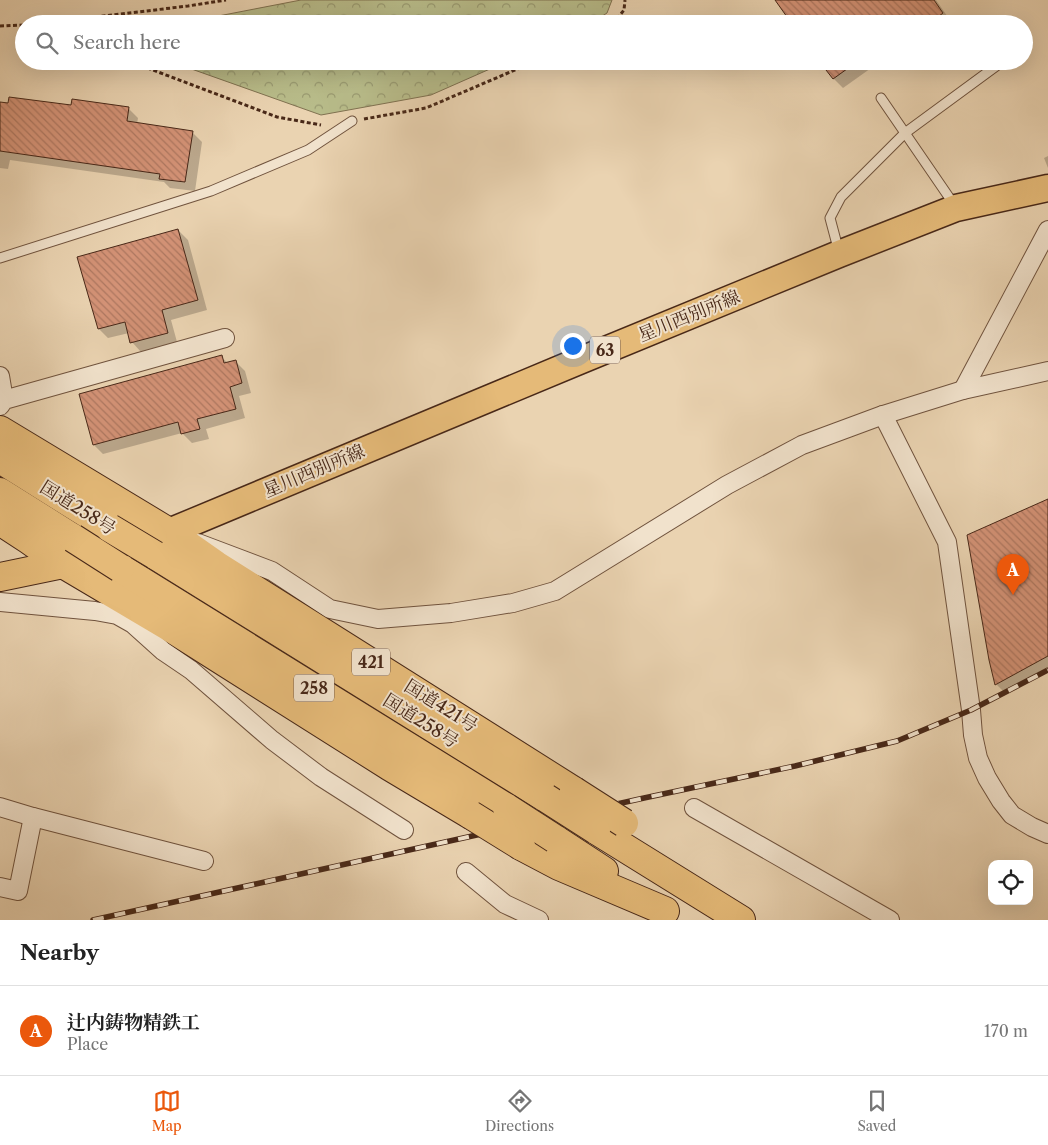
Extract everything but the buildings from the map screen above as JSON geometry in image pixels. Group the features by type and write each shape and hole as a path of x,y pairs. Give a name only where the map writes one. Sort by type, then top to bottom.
{"highway":[{"name":"国道421号","path":"0,430 169,532 216,565 624,824 656,848 693,890"},
{"name":"国道258号","path":"0,459 741,920"},
{"name":"国道258号","path":"0,492 507,808 672,916"},
{"path":"0,521 64,564 166,625 389,766 522,846 559,866 672,916"},
{"path":"0,577 64,564 169,532"}],"main road":[{"name":"星川西別所線","path":"169,532 839,254 956,208 1048,188"}],"street":[{"path":"962,390 1048,230"},
{"path":"0,376 2,403 225,338"},
{"path":"169,532 272,571 330,609 378,619 451,613 513,603 555,591 727,485 802,445 883,415 962,390 1048,371"},
{"path":"883,415 946,542 973,735 978,758 987,778 1012,815 1048,834"},
{"path":"0,602 95,611 117,615 133,624 163,650 191,670 272,740 314,772 404,830"},
{"path":"0,807 204,862"},
{"path":"694,808 890,920"},
{"path":"0,887 18,891 33,817"},
{"path":"466,872 505,904 539,920"}],"lane":[{"path":"839,254 830,218 841,197 905,133 991,70"},
{"path":"881,98 956,208"},
{"path":"0,258 211,191 308,150 352,121"}],"path":[{"path":"112,15 226,0"},
{"path":"620,15 624,10 625,0"},
{"path":"0,26 15,26"},
{"path":"153,70 277,116 319,125 426,108 515,70"}],"green space":[{"path":"301,0 612,0 607,13 604,15 224,15"},
{"path":"194,70 488,70 431,95 321,115"}],"railway":[{"path":"93,920 795,766 897,741 971,710 1048,670"}],"place":[{"name":"辻内鋳物精鉄工","path":"1013,595"}]}
